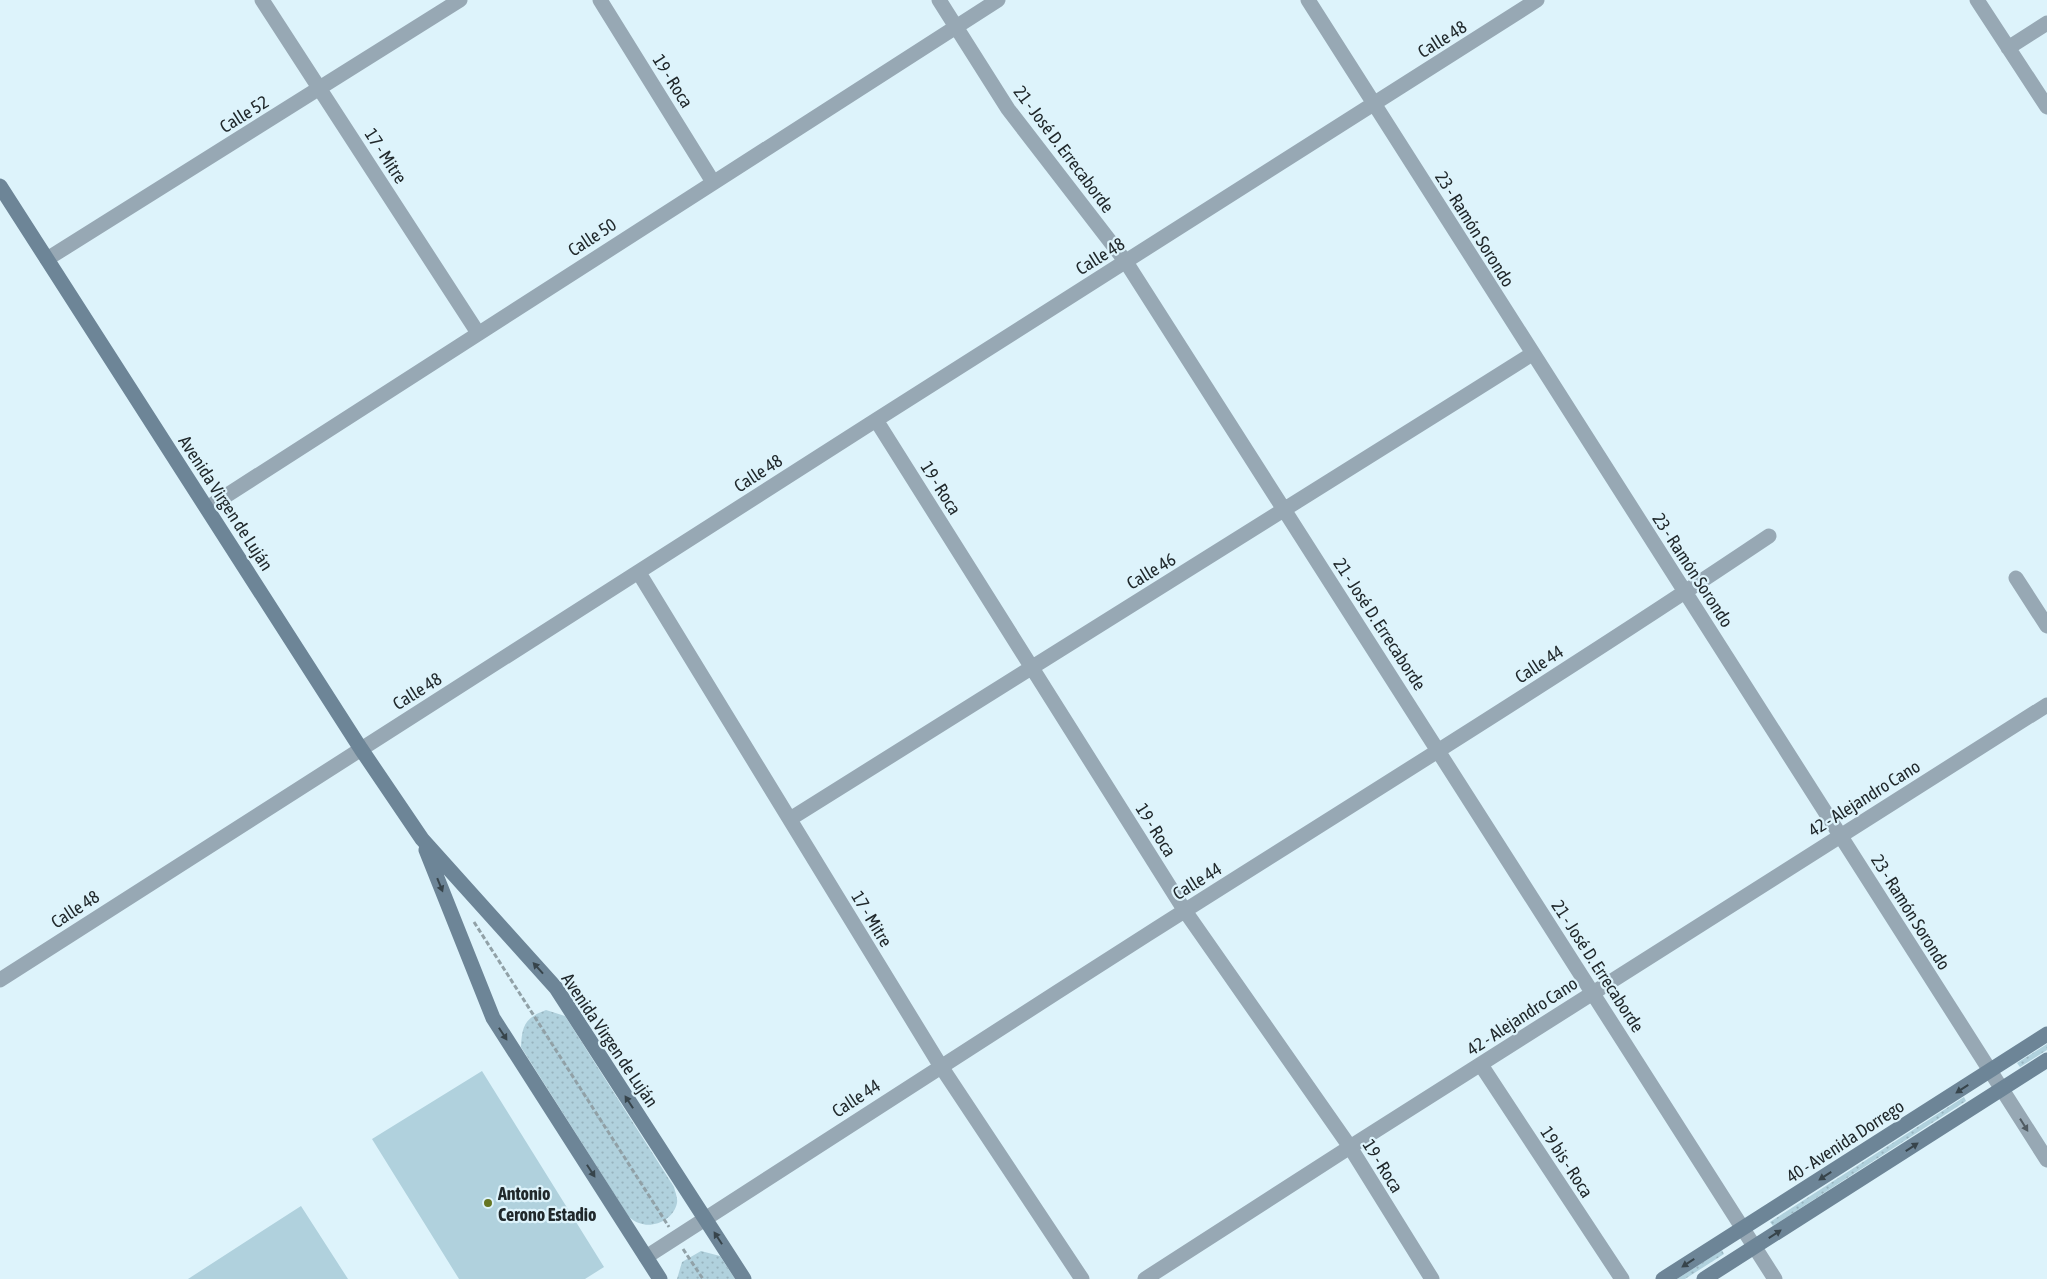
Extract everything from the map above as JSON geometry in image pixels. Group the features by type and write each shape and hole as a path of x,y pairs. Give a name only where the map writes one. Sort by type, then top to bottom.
{"street":[{"name":"17 - Mitre","path":"262,0 478,333"},
{"name":"Calle 52","path":"47,259 460,0"},
{"name":"19 - Roca","path":"600,0 713,182"},
{"name":"21 - José D. Errecaborde","path":"939,0 1008,109 1126,262 1775,1279"},
{"name":"Calle 50","path":"207,508 998,0"},
{"name":"23 - Ramón Sorondo","path":"1308,0 2047,1160"},
{"name":"Calle 48","path":"0,980 361,748 639,573 1537,0"},
{"path":"1977,0 2047,107"},
{"path":"2008,48 2047,23"},
{"name":"Avenida Virgen de Luján","path":"0,186 361,748 422,839 556,988 744,1279"},
{"name":"Calle 46","path":"790,819 1031,666 1285,510 1532,354"},
{"name":"19 - Roca","path":"876,420 1184,911 1350,1147 1432,1279"},
{"name":"Calle 44","path":"646,1257 940,1065 1686,592 1770,536"},
{"name":"17 - Mitre","path":"639,573 940,1065 1082,1279"},
{"path":"2016,578 2047,626"},
{"name":"42 - Alejandro Cano","path":"1145,1279 2047,705"},
{"name":"Avenida Virgen de Luján","path":"422,839 493,1018 660,1279"},
{"name":"40 - Avenida Dorrego","path":"1663,1279 2047,1034"},
{"path":"1704,1279 2047,1060"},
{"name":"19 bis - Roca","path":"1481,1065 1622,1279"}],"path":[{"path":"469,914 702,1279"}],"shaded area":[{"path":"546,1010 565,1016 674,1187 677,1201 675,1209 668,1218 657,1224 645,1225 629,1217 521,1047 522,1033 526,1023 533,1016"},
{"path":"2047,1044 2047,1050 2020,1067 2017,1063"},
{"name":"Antonio Cerono Estadio","path":"482,1071 604,1267 585,1279 459,1279 372,1139"},
{"path":"1964,1097 1966,1101 1773,1226 1770,1222"},
{"path":"301,1206 348,1279 188,1279"},
{"path":"1722,1250 1724,1254 1685,1279 1677,1279"},
{"path":"701,1251 720,1256 735,1279 677,1279 682,1262"}],"place":[{"name":"Antonio Cerono Estadio","path":"488,1203"}]}
